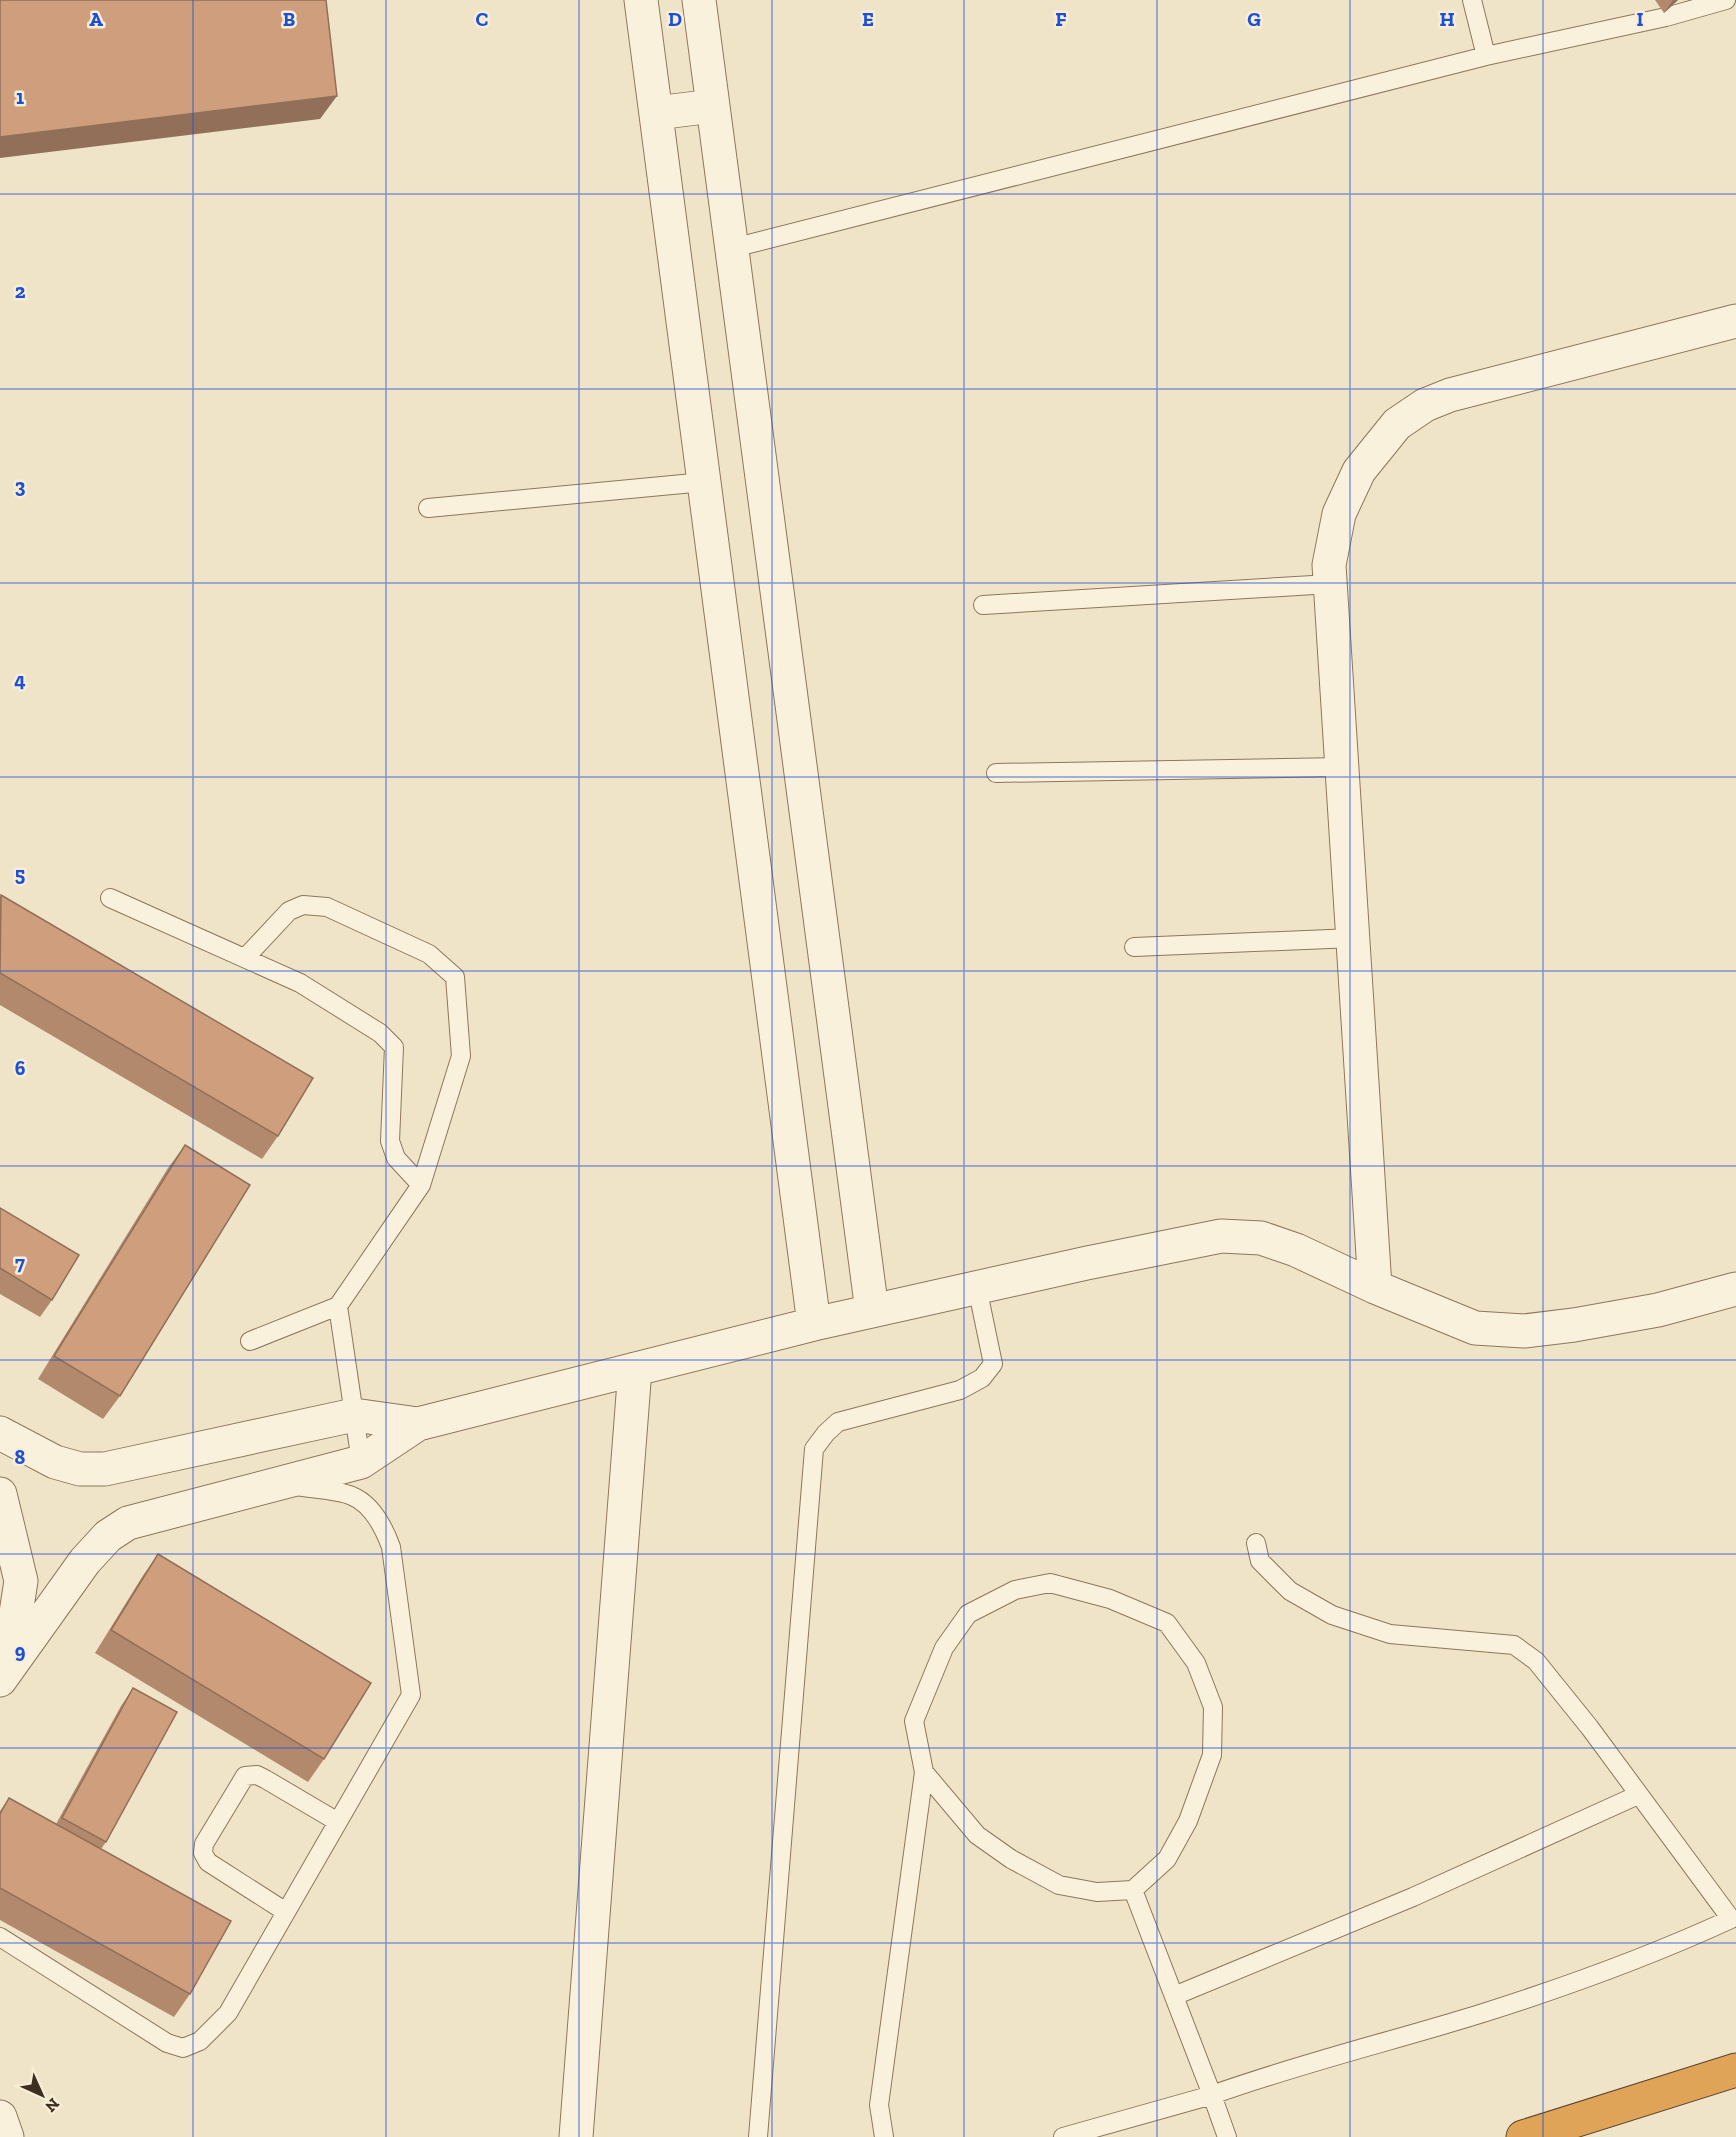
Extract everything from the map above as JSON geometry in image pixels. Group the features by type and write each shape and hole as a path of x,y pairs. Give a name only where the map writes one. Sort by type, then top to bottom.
{"highway":[{"path":"1523,2137 1736,2070"}],"street":[{"path":"641,0 814,1324"},
{"path":"699,0 872,1311"},
{"path":"656,113 713,106"},
{"path":"1375,1287 1329,565 1339,514 1359,471 1397,423 1425,405 1450,395 1736,321"},
{"path":"4,1676 85,1561 108,1536 128,1523 361,1462 418,1424 814,1324 977,1287 1221,1236 1261,1239 1296,1250 1375,1287 1475,1328 1524,1331 1574,1325 1658,1310 1736,1289"},
{"path":"576,2137 635,1368"},
{"path":"0,1433 55,1462 80,1469 105,1469 354,1415 418,1424"},
{"path":"0,1494 21,1581 4,1676"},
{"path":"0,2117 7,2137"}],"lane":[{"path":"1472,0 1486,56"},
{"path":"733,249 1486,56 1666,17 1726,0"},
{"path":"428,508 704,482"},
{"path":"983,605 1330,584"},
{"path":"996,773 1342,767"},
{"path":"110,898 300,983 380,1033 394,1047 390,1141 396,1158 421,1185"},
{"path":"245,958 289,911 303,905 327,907 429,954 455,977 461,1056 421,1185 338,1306 250,1341"},
{"path":"1134,947 1353,938"},
{"path":"758,2137 814,1449 838,1422 960,1390 982,1378 993,1364 977,1287"},
{"path":"338,1306 361,1462"},
{"path":"0,1937 168,2043 183,2048 200,2041 228,2013 411,1695 391,1547 384,1528 370,1510 352,1496 280,1483"},
{"path":"1063,2137 1212,2095 1266,2076 1484,2012 1664,1949 1734,1918 1638,1795 1590,1728 1536,1661 1515,1645 1390,1634 1332,1616 1290,1591 1260,1561 1256,1543"},
{"path":"884,2137 879,2105 924,1772 914,1721 944,1648 968,1614 1015,1590 1050,1583 1110,1599 1167,1623 1196,1663 1213,1707 1212,1755 1188,1821 1167,1860 1133,1890 1097,1892 1059,1885 1011,1859 977,1835 924,1772"},
{"path":"286,1912 208,1862 203,1853 204,1844 245,1776 257,1775 338,1822"},
{"path":"1174,1996 1413,1897 1638,1795"},
{"path":"1133,1890 1227,2137"}],"building":[{"path":"0,0 326,0 337,96 0,137"},
{"path":"1,895 313,1078 278,1136 0,973"},
{"path":"185,1145 250,1185 120,1396 54,1356"},
{"path":"0,1208 79,1255 52,1300 0,1268"},
{"path":"158,1554 371,1683 324,1759 111,1630"},
{"path":"133,1688 177,1712 106,1842 62,1818"},
{"path":"9,1798 231,1921 190,1994 0,1888 0,1814"}]}
